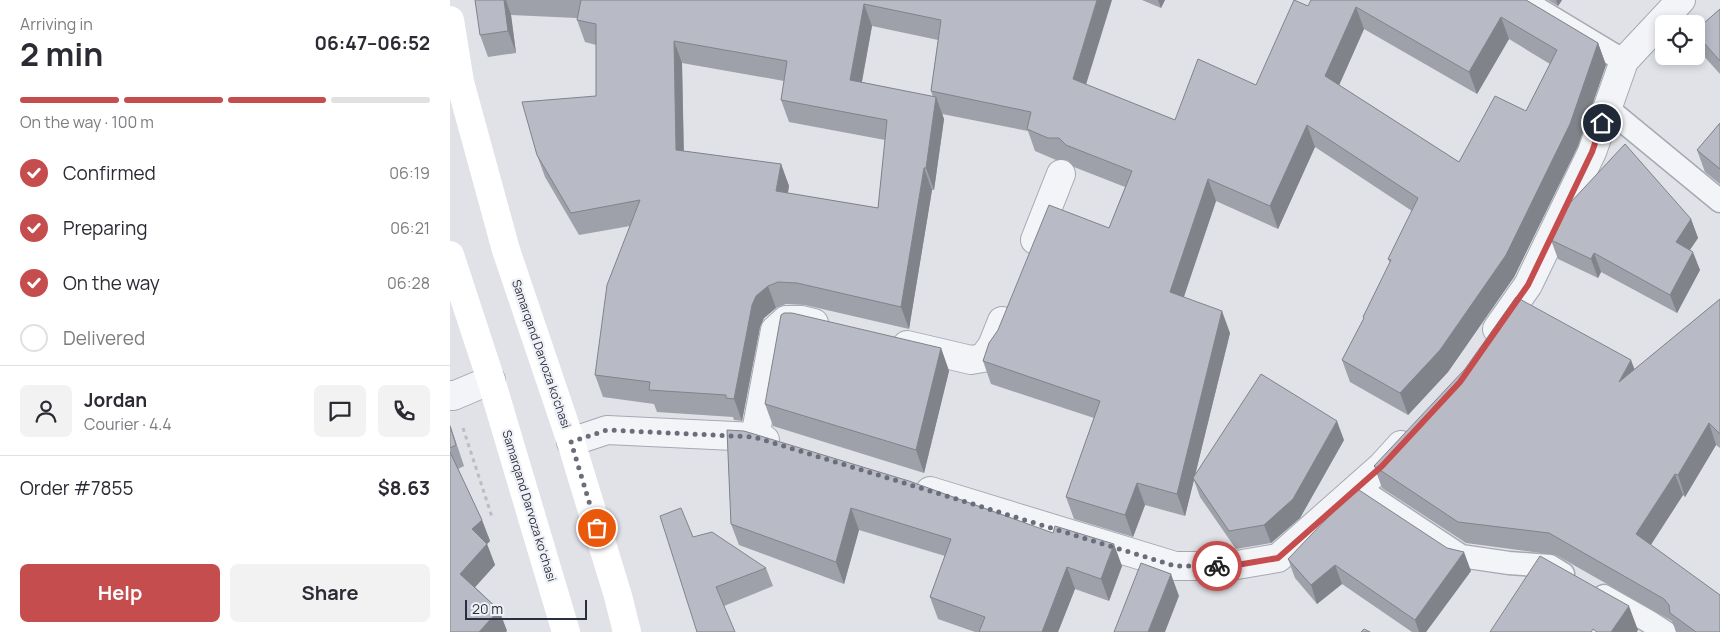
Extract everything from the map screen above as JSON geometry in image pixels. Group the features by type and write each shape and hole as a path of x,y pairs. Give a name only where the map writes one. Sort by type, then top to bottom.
{"main road":[{"name":"Samarqand Darvoza ko'chasi","path":"450,20 460,82 506,250 571,442 618,596 627,632"},
{"name":"Samarqand Darvoza ko‘chasi","path":"450,255 491,380 566,632"}],"street":[{"path":"1482,350 1528,285 1592,152 1624,61 1681,0"},
{"path":"1025,264 1061,174"},
{"path":"886,340 971,360 983,358 992,346 1010,301"},
{"path":"754,437 775,330 786,320 802,320 840,329"},
{"path":"452,396 491,380"},
{"path":"904,483 1175,566 1231,566 1278,558 1382,466 1421,424"},
{"path":"571,442 607,430 754,437 792,448"}],"lane":[{"path":"1523,0 1624,61"},
{"path":"1607,108 1720,201"},
{"path":"1357,487 1461,556 1509,563 1550,566 1665,632"}],"path":[{"path":"452,396 494,524"}],"building":[{"path":"475,0 504,0 508,31 480,35"},
{"path":"581,0 1097,0 1073,79 1175,120 1198,59 1256,85 1294,0 1308,6 1311,0 1526,0 1598,43 1570,124 1506,255 1440,350 1400,393 1342,360 1364,318 1391,260 1388,259 1418,198 1307,125 1270,206 1208,179 1170,292 1222,311 1177,494 1137,483 1125,515 1066,497 1100,401 983,361 989,343 998,330 1049,205 1109,228 1132,171 1066,145 1059,138 1048,138 1027,129 1031,112 931,91 941,20 864,4 850,80 936,97 926,168 924,168 901,307 797,283 778,282 768,286 756,296 752,305 734,399 726,398 726,395 649,390 650,382 595,375 607,285 640,200 571,213 537,155 522,102 596,96 596,24 577,20","holes":["1356,7 1469,72 1501,17 1557,50 1526,111 1495,96 1459,162 1325,76","674,41 787,61 781,100 887,120 878,208 776,191 781,164 676,150"]},
{"path":"1720,9 1720,61 1705,44 1705,22"},
{"path":"1720,123 1720,169 1697,150"},
{"path":"1625,144 1691,219 1676,242 1693,252 1670,295 1594,253 1591,259 1551,240 1569,204"},
{"path":"1516,297 1631,360 1619,382 1720,299 1720,434 1709,423 1678,475 1675,474 1636,534 1720,595 1720,632 1696,632 1670,613 1669,605 1664,599 1549,533 1458,522 1374,466 1465,369"},
{"path":"792,313 941,348 916,450 765,404 781,315"},
{"path":"1261,374 1337,421 1293,499 1264,525 1229,531 1193,478"},
{"path":"450,426 456,445 450,448"},
{"path":"727,430 744,431 909,481 1053,533 1055,526 1114,544 1101,579 1067,567 1042,632 979,632 985,617 930,597 951,539 851,508 836,562 731,524"},
{"path":"450,452 482,520 472,529 487,544 460,574 499,610 479,632 450,632"},
{"path":"1356,488 1447,548 1464,552 1415,620 1335,565 1311,585 1288,559"},
{"path":"681,508 693,537 712,532 766,568 716,587 735,632 697,632 660,516"},
{"path":"1540,556 1629,606 1611,632 1597,632 1593,629 1591,632 1490,632"},
{"path":"1141,563 1171,574 1148,632 1114,632"}],"way so far":[{"path":"597,528 571,442 607,430 754,437 1175,566 1217,566"}],"route":[{"path":"1217,566 1231,566 1278,558 1382,466 1460,382 1528,285 1592,152 1602,123"}]}
